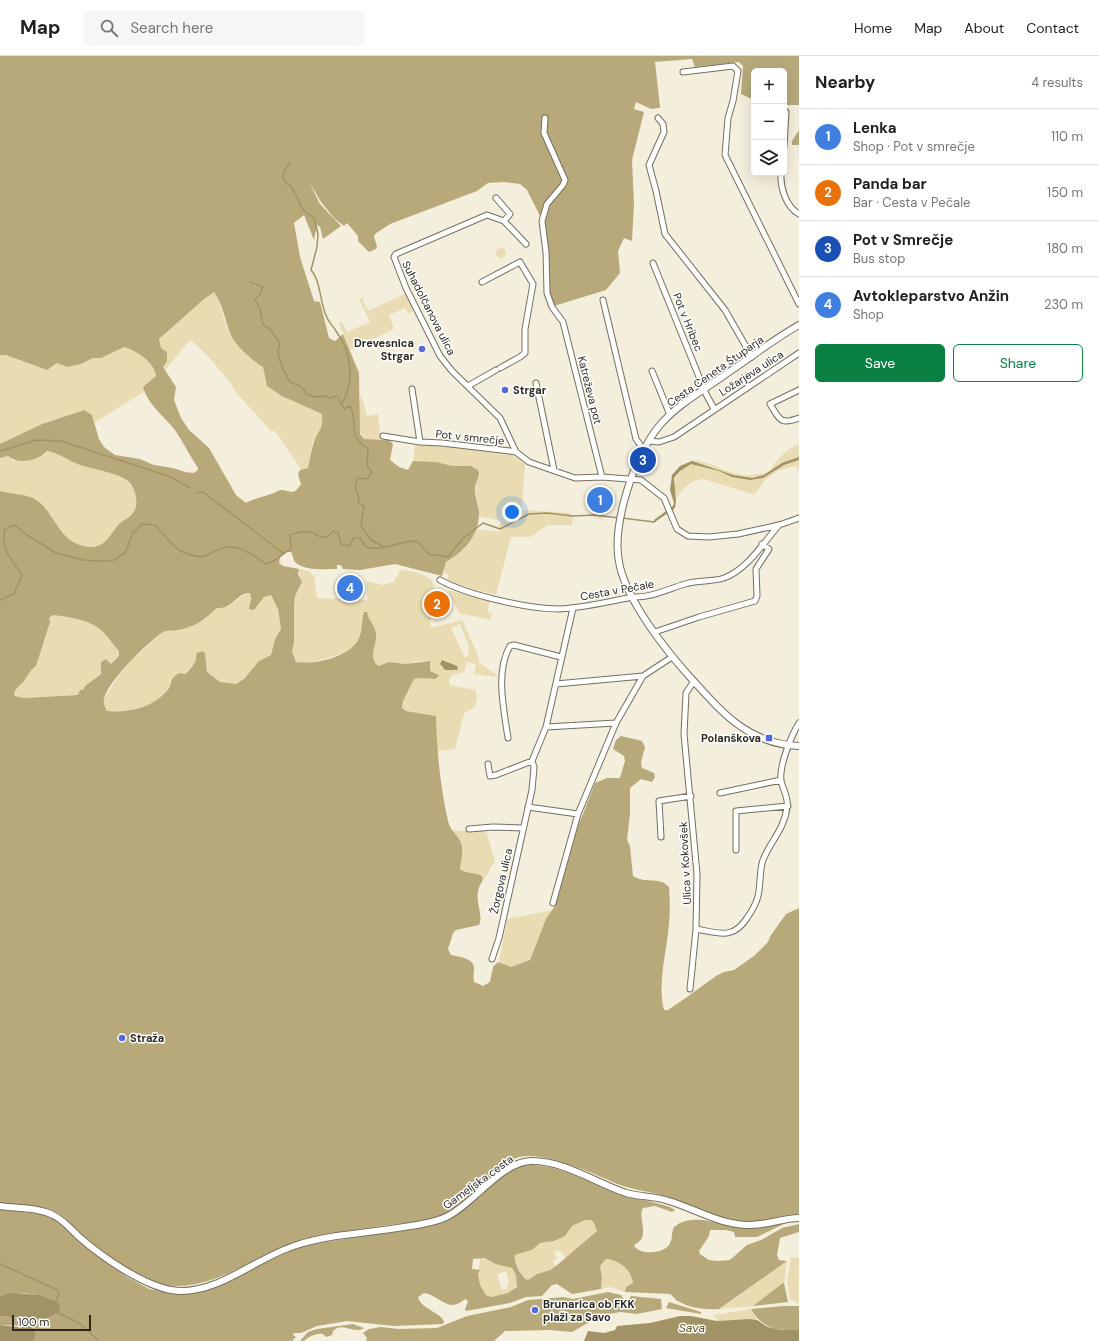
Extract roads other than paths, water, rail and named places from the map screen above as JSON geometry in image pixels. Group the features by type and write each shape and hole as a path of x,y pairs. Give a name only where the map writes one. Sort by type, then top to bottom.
{"street":[{"path":"683,72 733,66 738,71 737,83 726,131 726,159 799,304"},
{"name":"Katreževa pot","path":"545,118 544,133 565,176 563,185 547,204 542,216 546,252 547,288 555,311 563,322 602,477"},
{"path":"658,118 663,124 664,132 650,161 649,170 656,191 665,234 725,310 752,357"},
{"path":"781,176 782,189 789,203 799,214"},
{"path":"496,198 510,214 504,221"},
{"name":"Suhadolčanova ulica","path":"516,452 500,418 440,356 406,288 394,257 396,254 415,245 485,215 504,221 526,244"},
{"path":"468,386 525,353 525,329 533,284 520,262 482,282"},
{"name":"Pot v Hribec","path":"653,263 704,389 714,409"},
{"path":"603,300 636,438 644,450"},
{"name":"Cesta Ceneta Štuparja","path":"799,325 704,389 670,415 649,441 632,478 620,518 617,539 619,561 623,576 632,597 672,657 738,726 766,740 789,746 799,746"},
{"name":"Ložarjeva ulica","path":"714,409 799,353"},
{"path":"652,371 670,415"},
{"path":"536,384 554,470"},
{"name":"Pot v smrečje","path":"412,389 420,442"},
{"path":"799,390 770,404 779,419 782,421 787,423 799,418"},
{"path":"649,441 659,442 674,437 690,428 714,409"},
{"name":"Pot v smrečje","path":"383,436 420,442 442,443 516,452 529,462 575,478 632,478"},
{"path":"632,478 646,483 661,495 670,510 676,529 688,536 710,537 738,534 779,525 799,518"},
{"name":"Cesta v Pečale","path":"440,580 462,590 546,608 573,608 632,597 640,598 686,584 724,578 734,574 779,525"},
{"path":"655,632 699,617 755,601 757,596 756,569 769,549 762,544"},
{"name":"Žorgova ulica","path":"492,959 499,938 532,790 534,767 532,761 546,727 573,608"},
{"path":"508,738 502,681 503,669 510,646 514,644 561,656"},
{"path":"553,903 569,841 578,814 616,723 643,676 672,657"},
{"path":"556,684 643,676"},
{"name":"Ulica v Kokovšek","path":"690,989 696,928 698,874 684,734 684,716 686,693 694,681"},
{"path":"546,727 616,723"},
{"path":"696,928 729,934 742,926 755,907 763,859 779,833 788,806 781,780 782,767 794,732 799,723"},
{"path":"488,764 490,776 532,761"},
{"path":"720,793 781,780"},
{"name":"Ulica v Kokovšek","path":"661,837 659,800 691,796"},
{"path":"736,850 736,811 788,806"},
{"path":"528,807 578,814"},
{"path":"469,829 494,827 523,828"},
{"name":"Gameljska cesta","path":"0,1206 53,1215 106,1256 151,1285 172,1290 198,1289 219,1282 282,1250 305,1242 410,1226 447,1217 511,1167 521,1162 532,1161 546,1163 584,1174 626,1193 666,1200 698,1213 730,1222 752,1225 799,1218"}],"water":[{"path":"799,457 799,460 784,465 763,478 750,480 732,477 719,471 691,464 680,471 674,478 676,501 675,508 655,522 654,520 673,506 674,503 670,490 672,475 680,466 692,461 733,475 752,478 764,475 782,463"},
{"path":"442,660 457,666 458,670 445,670 440,664"},
{"path":"11,1293 40,1295 59,1303 60,1311 43,1320 0,1316 0,1296"},
{"name":"Sava","path":"680,1316 691,1316 717,1321 757,1320 768,1327 782,1330 799,1330 799,1341 584,1341 588,1331 604,1333 615,1330 617,1326 650,1323"},
{"path":"29,1323 35,1331 33,1341 0,1341 0,1325 17,1327 21,1324"}],"waterway":[{"path":"290,163 283,176 286,183 291,186 304,211 314,218 318,234 317,247 311,270 318,284 326,317 346,348 350,367 350,377 349,386 342,404"},
{"path":"250,282 263,287 259,296 255,299 260,309 263,325 270,329 280,343 278,348 279,357 290,382 300,386 307,394 314,397 324,396 330,398 337,396 344,409 350,406 353,414 355,434 357,439 368,449 367,466 372,472 367,479 357,478 355,488 359,497 358,503 364,506 361,526 371,540 384,547"},
{"path":"0,451 36,440 61,441 171,477 190,488"},
{"path":"196,493 203,492 283,553"},
{"path":"0,600 14,594 22,575 14,565 4,542 5,529 14,525 56,553 83,560 114,560 125,553 133,533 142,524 155,525 177,548 191,555 205,556 226,547 233,547 255,556 266,564 291,549 290,535 302,532 309,532 320,537 327,537 333,531 338,533 341,544 349,546 354,538 360,538 366,547 373,548 417,541 429,554 448,557 463,538 483,523 500,529 529,514 547,513 573,516 594,515 619,518"},
{"path":"622,518 654,522 656,520"},
{"path":"0,1264 58,1290 59,1294 55,1303"},
{"path":"56,1312 79,1323 99,1341"}],"place":[{"name":"Drevesnica Strgar","path":"422,349"},
{"name":"Strgar","path":"505,390"},
{"name":"Pot v Smrečje","path":"643,460"},
{"name":"Lenka","path":"600,500"},
{"name":"Avtokleparstvo Anžin","path":"350,588"},
{"name":"Panda bar","path":"437,604"},
{"name":"Polanškova","path":"769,738"},
{"name":"Straža","path":"122,1038"},
{"name":"Brunarica ob FKK plaži za Savo","path":"535,1310"}]}
